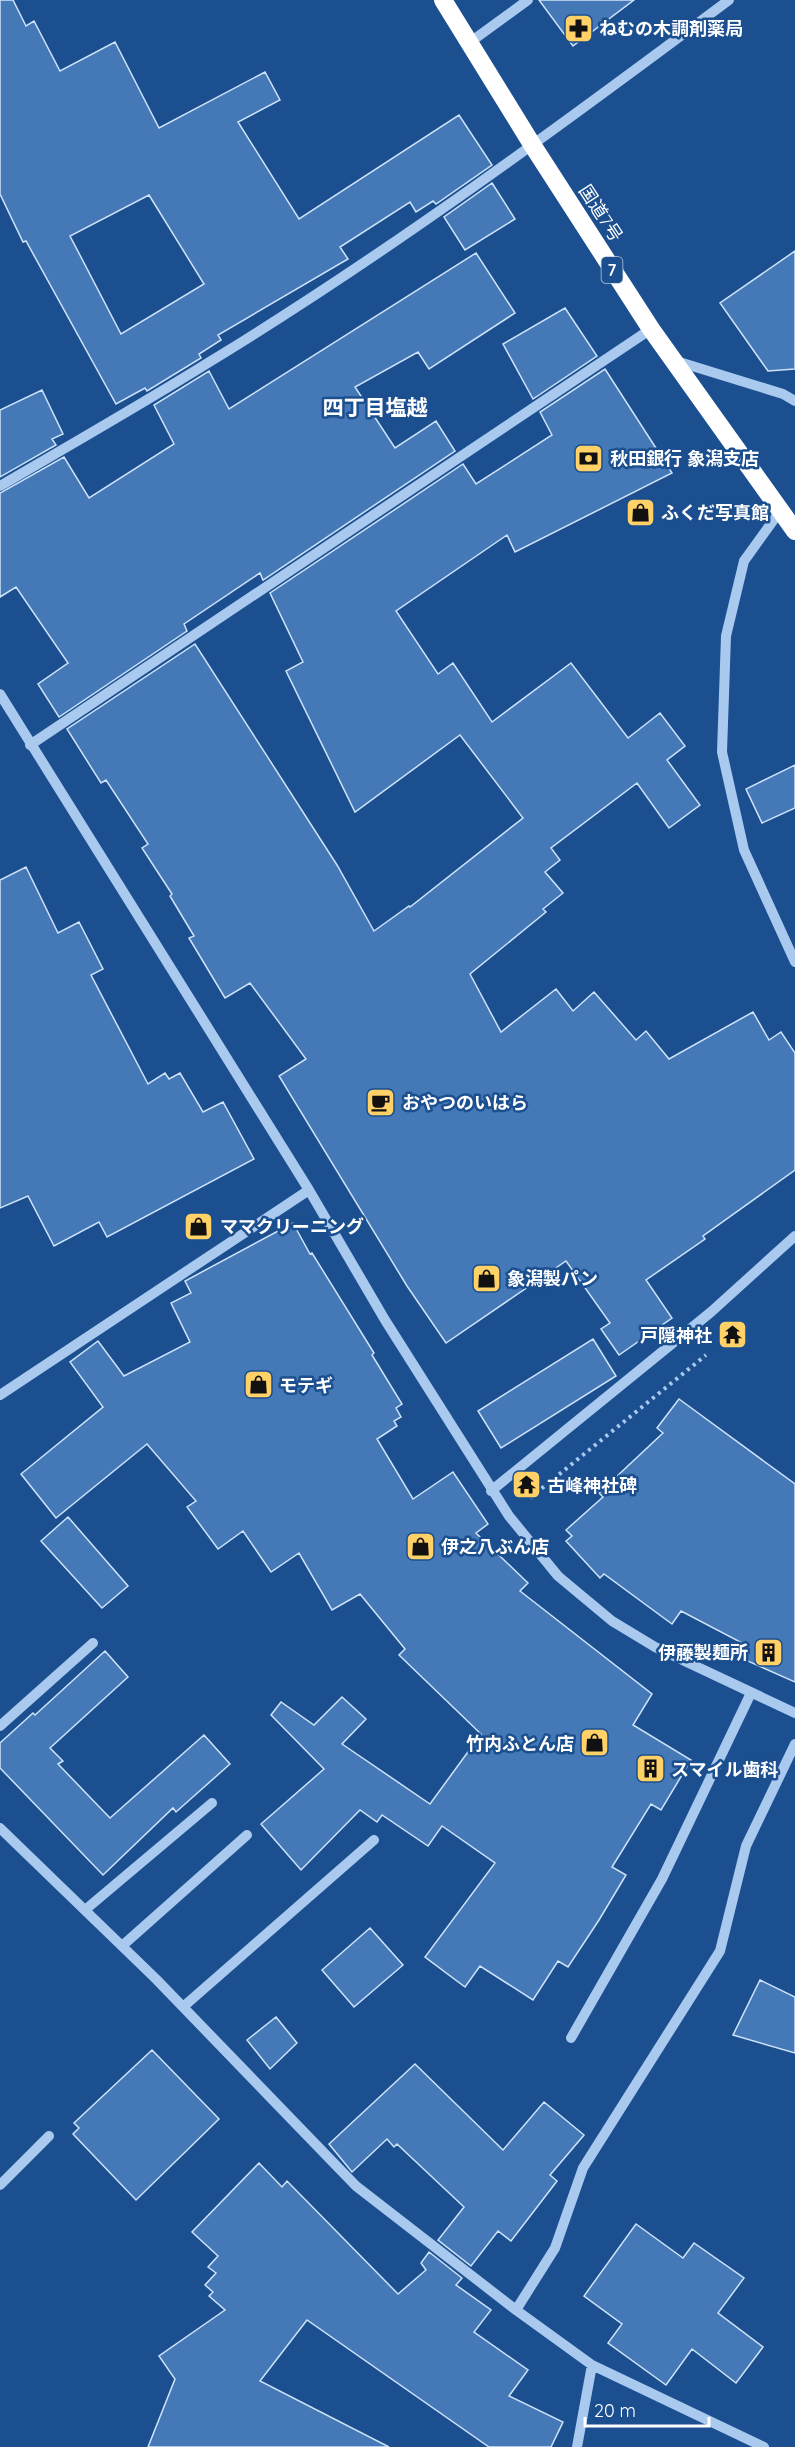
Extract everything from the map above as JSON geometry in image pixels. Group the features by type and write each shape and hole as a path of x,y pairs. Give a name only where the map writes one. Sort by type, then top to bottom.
{"highway":[{"name":"国道7号","path":"443,0 533,146 651,329 795,531"}],"street":[{"path":"470,43 528,0"},
{"path":"0,486 212,361 407,233 533,146 729,0"},
{"path":"30,745 651,329"},
{"path":"673,360 783,394 795,401"},
{"path":"780,511 744,561 726,636 722,752 744,850 795,962"},
{"path":"0,694 309,1190 385,1320 491,1491 509,1516 558,1576 612,1622 655,1647 795,1713"},
{"path":"0,1395 309,1190"},
{"path":"491,1491 711,1312 795,1236"},
{"path":"0,1726 93,1643"},
{"path":"571,2038 662,1879 751,1693"},
{"path":"516,2310 555,2248 584,2168 720,1951 746,1845 795,1744"},
{"path":"85,1910 212,1803"},
{"path":"0,1828 183,2007 356,2186 516,2310 592,2365 764,2447"},
{"path":"122,1946 246,1835"},
{"path":"183,2007 374,1840"},
{"path":"0,2186 49,2136"},
{"path":"577,2447 592,2365"}],"path":[{"path":"509,1516 706,1355"}],"building":[{"path":"0,0 13,0 26,26 34,21 60,71 115,42 159,128 265,72 280,100 238,122 299,219 459,115 492,165 436,204 433,201 416,212 410,202 340,247 348,259 218,335 221,340 199,354 201,358 147,391 145,388 116,404 26,241 23,242 0,194","holes":["149,195 204,284 121,334 70,236"]},
{"name":"ねむの木調剤薬局","path":"539,0 634,0 573,46"},
{"path":"492,183 515,219 465,250 444,217"},
{"path":"795,251 795,369 768,371 720,303"},
{"path":"476,253 515,313 429,369 418,352 355,387 395,448 436,421 455,451 263,580 260,573 184,624 187,631 59,717 38,684 68,663 16,587 0,597 0,493 64,457 89,498 174,444 154,405 209,371 229,409"},
{"path":"565,308 597,356 533,399 503,344"},
{"path":"605,369 672,473 515,552 507,535 396,611 438,674 453,663 492,722 571,663 628,738 660,713 685,746 667,760 700,805 669,828 637,783 551,848 560,860 545,872 563,893 543,909 546,912 470,974 501,1032 556,989 573,1011 594,992 636,1040 646,1031 669,1059 753,1012 769,1040 781,1032 795,1053 795,1170 703,1236 705,1239 646,1280 672,1318 619,1355 601,1329 610,1323 566,1261 446,1343 407,1286 279,1076 306,1059 250,983 225,998 189,938 194,936 170,896 172,894 142,848 148,844 106,780 101,783 67,729 195,644 337,865 374,931 410,907 523,818 460,735 355,812 286,671 303,662 270,593 463,464 476,484 552,435 540,412"},
{"path":"42,390 63,434 52,439 56,445 0,477 0,410"},
{"path":"795,765 795,808 762,823 746,789"},
{"path":"26,867 58,933 79,922 103,969 91,975 148,1084 165,1073 169,1079 180,1073 203,1112 223,1102 254,1159 107,1237 99,1222 54,1246 28,1196 0,1208 0,880"},
{"path":"293,1223 310,1254 312,1253 374,1353 372,1355 402,1404 396,1408 401,1417 394,1421 397,1426 377,1439 413,1499 453,1472 488,1524 476,1533 528,1583 520,1591 652,1694 633,1725 691,1760 661,1810 651,1804 612,1867 626,1875 599,1920 568,1967 558,1961 533,2000 480,1966 465,1987 425,1957 495,1863 442,1826 428,1846 382,1815 377,1822 360,1810 301,1870 261,1824 324,1769 271,1715 281,1702 314,1725 342,1697 366,1719 342,1744 430,1804 481,1734 399,1655 405,1649 360,1594 332,1610 299,1553 271,1572 243,1531 218,1549 187,1507 196,1501 147,1444 56,1518 21,1474 103,1407 70,1362 98,1341 124,1376 190,1342 171,1303 191,1293 185,1281"},
{"path":"593,1339 616,1376 501,1448 478,1411"},
{"path":"679,1399 795,1484 795,1682 741,1658 748,1646 681,1611 672,1624 604,1574 600,1578 566,1541 572,1536 566,1530 603,1497 599,1493 663,1433 657,1428"},
{"path":"68,1517 128,1586 102,1608 41,1541"},
{"path":"105,1651 128,1677 50,1748 63,1761 58,1764 110,1818 204,1735 230,1764 176,1812 173,1808 103,1875 0,1768 0,1743 33,1713 35,1715"},
{"path":"370,1928 403,1965 354,2007 322,1970"},
{"path":"760,1980 795,1997 795,2053 733,2035"},
{"path":"276,2017 297,2043 270,2069 247,2040"},
{"path":"152,2050 219,2119 136,2200 73,2134 79,2128 74,2123"},
{"path":"415,2064 503,2150 544,2102 584,2135 550,2175 557,2181 511,2241 498,2231 471,2266 438,2240 464,2207 397,2144 394,2147 387,2139 352,2172 329,2144"},
{"path":"259,2163 282,2187 287,2181 398,2294 426,2270 421,2263 429,2252 462,2278 456,2285 491,2310 474,2332 528,2370 509,2396 563,2422 551,2447 489,2447 307,2320 260,2381 389,2447 148,2447 175,2379 159,2356 225,2310 209,2296 213,2292 205,2285 216,2273 208,2267 218,2256 192,2232"},
{"path":"636,2224 683,2258 694,2243 744,2278 718,2313 763,2347 736,2383 692,2349 666,2385 608,2343 622,2324 584,2296"}],"place":[{"name":"ねむの木調剤薬局","path":"578,28"},
{"name":"秋田銀行 象潟支店","path":"589,458"},
{"name":"ふくだ写真館","path":"640,512"},
{"name":"おやつのいはら","path":"381,1102"},
{"name":"ママクリーニング","path":"199,1226"},
{"name":"象潟製パン","path":"486,1278"},
{"name":"戸隠神社","path":"733,1335"},
{"name":"モテギ","path":"258,1385"},
{"name":"古峰神社碑","path":"526,1485"},
{"name":"伊之八ぶん店","path":"420,1546"},
{"name":"伊藤製麺所","path":"769,1652"},
{"name":"竹内ふとん店","path":"595,1743"},
{"name":"スマイル歯科","path":"650,1769"}],"district":[{"name":"四丁目塩越","path":"375,407"}]}
